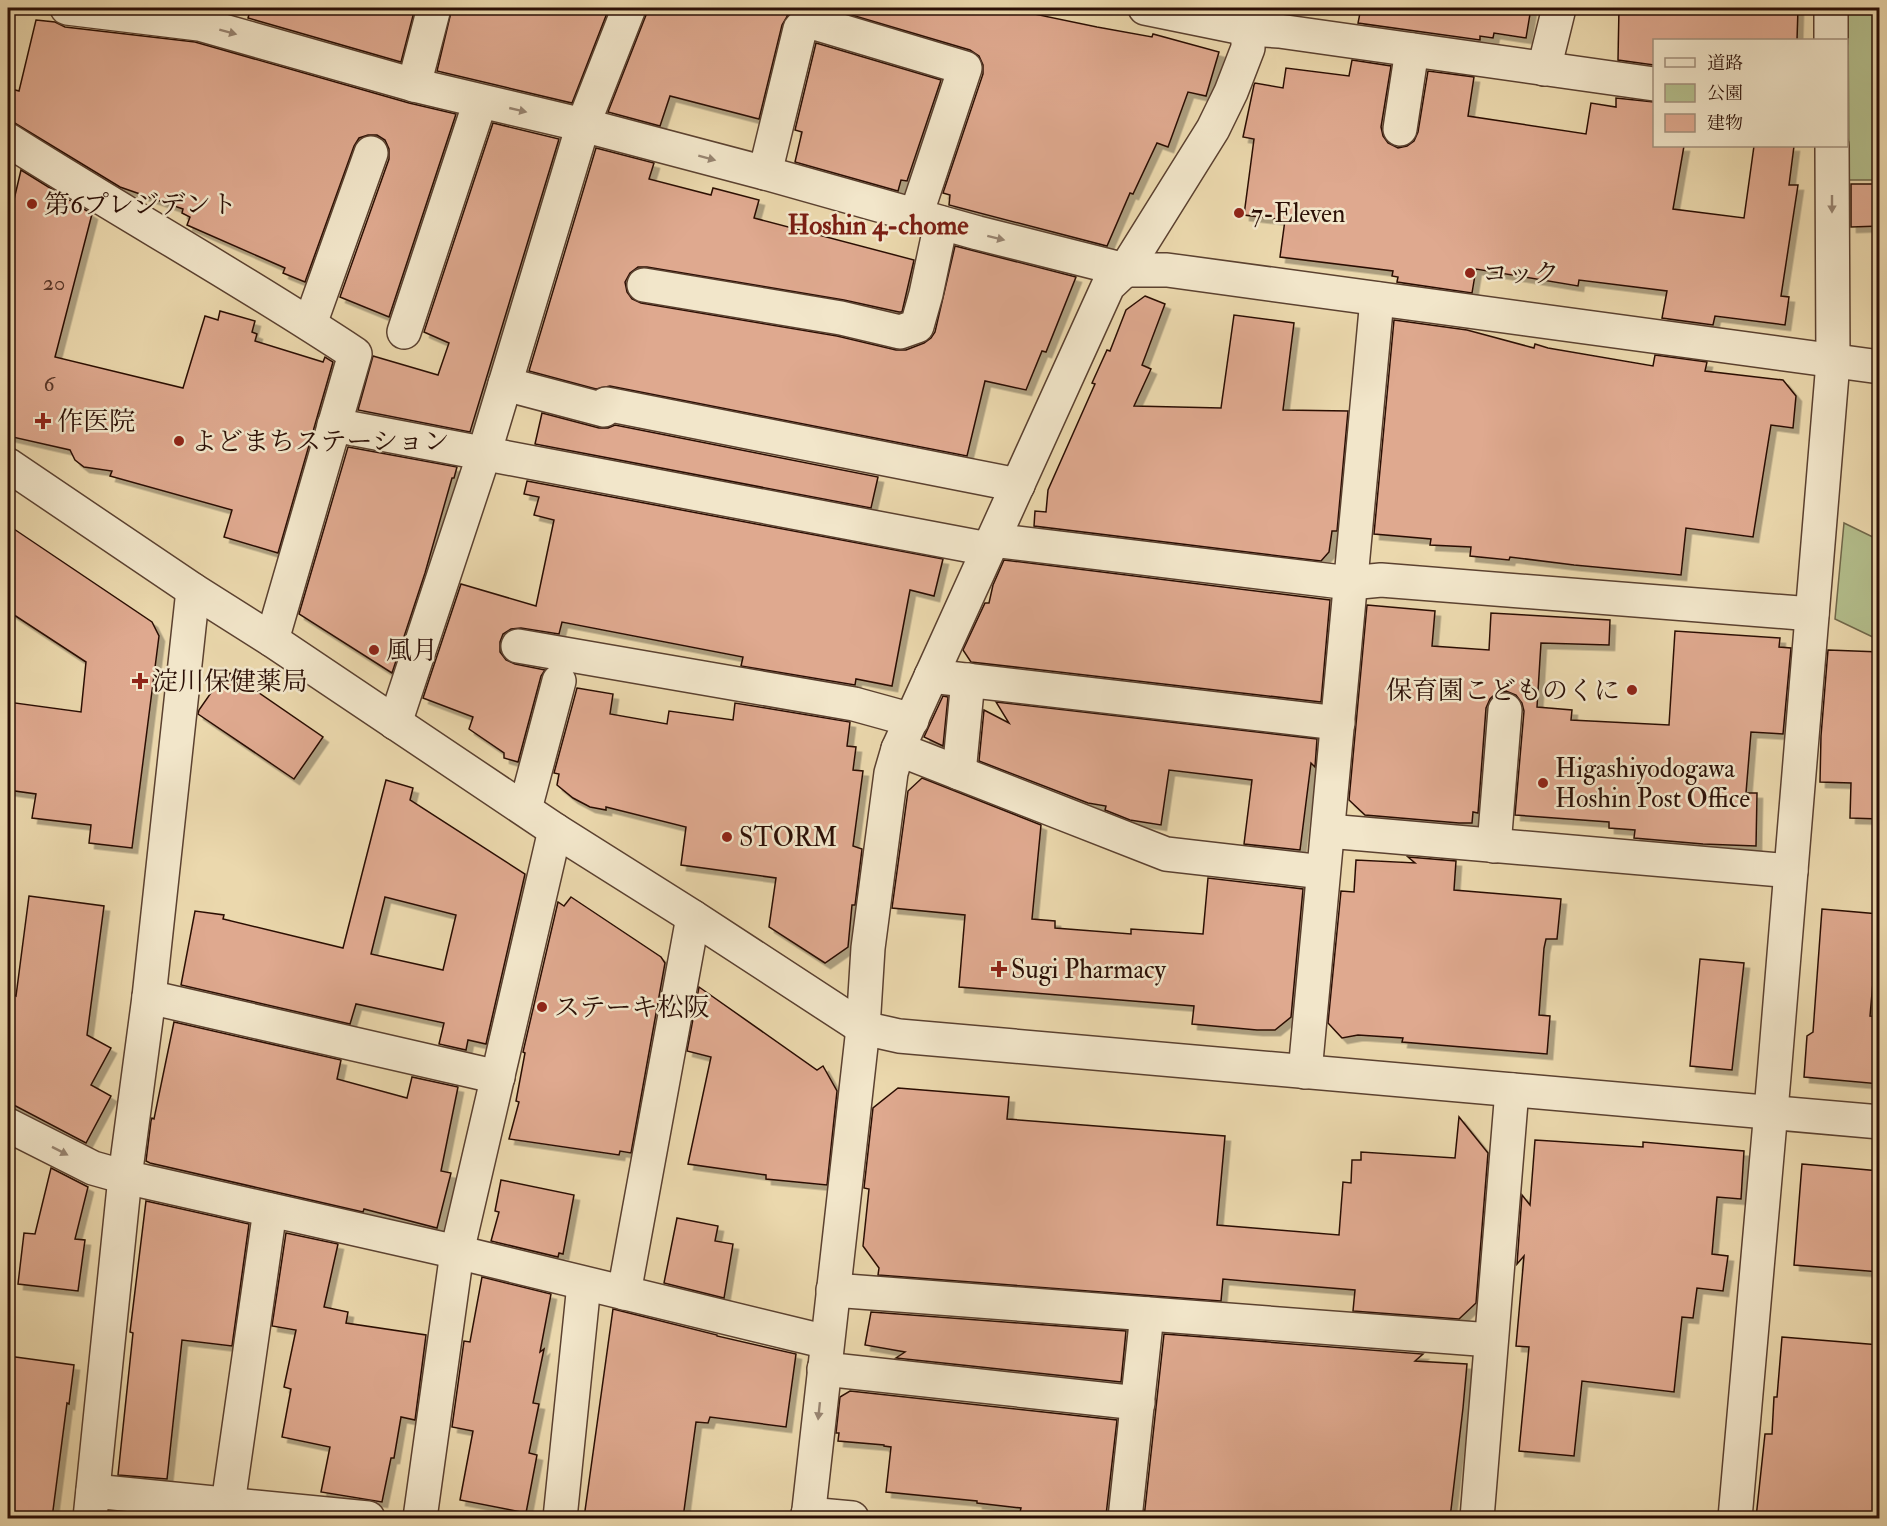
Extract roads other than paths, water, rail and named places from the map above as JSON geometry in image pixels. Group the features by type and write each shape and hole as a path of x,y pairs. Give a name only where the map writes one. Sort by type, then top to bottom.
{"street":[{"path":"67,8 199,24 414,85 583,125 1125,270 1167,270 1880,367"},
{"path":"414,85 434,8"},
{"path":"395,723 484,454 583,125 629,8"},
{"path":"1145,8 1247,18 1279,31 1653,84"},
{"path":"1544,69 1559,8"},
{"path":"1831,8 1831,39"},
{"path":"852,1518 808,1516 863,1029 868,948 891,773 898,749 1108,286 1125,270 1213,129 1231,92 1248,48 1247,18"},
{"path":"644,285 841,318 900,332 917,326 926,294 928,219 965,68 808,21 800,29 765,173"},
{"path":"1400,129 1412,50"},
{"path":"404,332 480,102"},
{"path":"8,140 117,209 310,324 355,354 272,640"},
{"path":"1735,1518 1833,362 1832,147"},
{"path":"310,324 372,153"},
{"path":"1305,1072 1377,299"},
{"path":"505,384 604,410 606,404 1018,485"},
{"path":"334,425 990,544 1350,583 1381,579 1812,614"},
{"path":"8,465 555,830 693,917 863,1029 899,1036 1880,1122"},
{"path":"193,590 149,997 124,1178 92,1505 228,1504 368,1518"},
{"path":"518,646 854,704 912,720"},
{"path":"931,676 1338,723"},
{"path":"959,773 968,680"},
{"path":"525,809 559,681"},
{"path":"1494,846 1505,710"},
{"path":"898,749 1166,854 1323,872"},
{"path":"420,1518 457,1252 555,830"},
{"path":"1328,831 1791,871"},
{"path":"624,1293 693,917"},
{"path":"149,997 498,1077"},
{"path":"1477,1518 1512,1090"},
{"path":"8,1125 93,1168 124,1178 457,1252 624,1293 825,1355 1138,1402"},
{"path":"228,1504 270,1210"},
{"path":"560,1518 584,1284"},
{"path":"833,1290 1491,1340"},
{"path":"1125,1518 1147,1314"}],"place":[{"name":"第6プレジデント","path":"32,204"},
{"name":"7-Eleven","path":"1239,213"},
{"name":"コック","path":"1470,273"},
{"name":"作医院","path":"43,421"},
{"name":"よどまちステーション","path":"179,441"},
{"name":"風月","path":"374,650"},
{"name":"淀川保健薬局","path":"140,681"},
{"name":"保育園こどものくに","path":"1632,690"},
{"name":"Higashiyodogawa Hoshin Post Office","path":"1543,783"},
{"name":"STORM","path":"727,837"},
{"name":"Sugi Pharmacy","path":"999,969"},
{"name":"ステーキ松阪","path":"542,1007"}],"district":[{"name":"Hoshin 4-chome","path":"878,225"}]}
